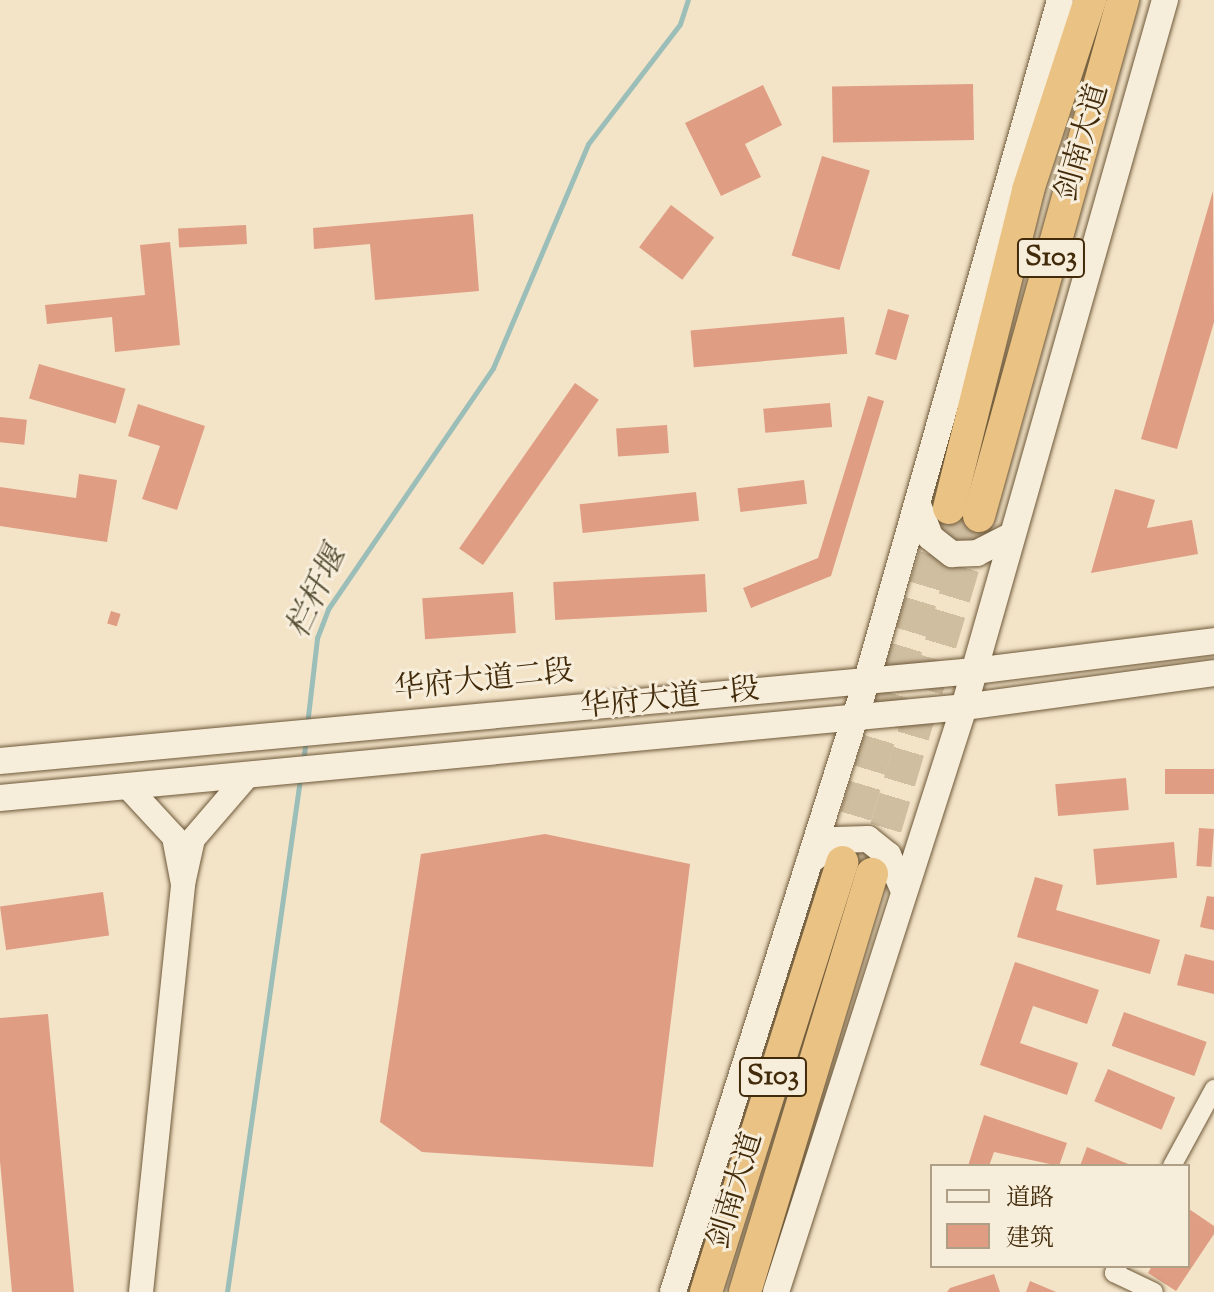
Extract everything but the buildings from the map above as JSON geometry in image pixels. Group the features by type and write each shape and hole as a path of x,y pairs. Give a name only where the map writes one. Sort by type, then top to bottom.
{"highway":[{"name":"剑南大道","path":"949,510 1028,190 1090,0"},
{"name":"剑南大道","path":"949,510 1123,0"},
{"name":"剑南大道","path":"706,1292 842,862"},
{"name":"剑南大道","path":"745,1292 872,874"}],"main road":[{"path":"673,1292 868,676 949,510 1060,0"},
{"path":"776,1292 903,888 964,707 1165,0"},
{"path":"949,510 930,537 952,554 977,553 1011,536"},
{"path":"974,671 1214,641"},
{"name":"华府大道二段","path":"0,761 868,676 974,671"},
{"name":"华府大道一段","path":"0,798 856,713 964,707 1214,673"},
{"path":"809,862 836,840 868,839 888,855 903,888"}],"street":[{"path":"141,1292 183,884 193,839 248,775"},
{"path":"127,786 174,837 183,884"},
{"path":"1173,1164 1214,1089"},
{"path":"1117,1268 1114,1273 1154,1292"}],"waterway":[{"name":"栏杆堰","path":"307,725 317,638 328,609 493,368 588,144 680,24 688,0"},
{"name":"栏杆堰","path":"303,761 306,739"},
{"name":"栏杆堰","path":"227,1292 300,779"}],"tunnel":[{"path":"842,862 949,508"},
{"path":"872,874 979,516"}]}
